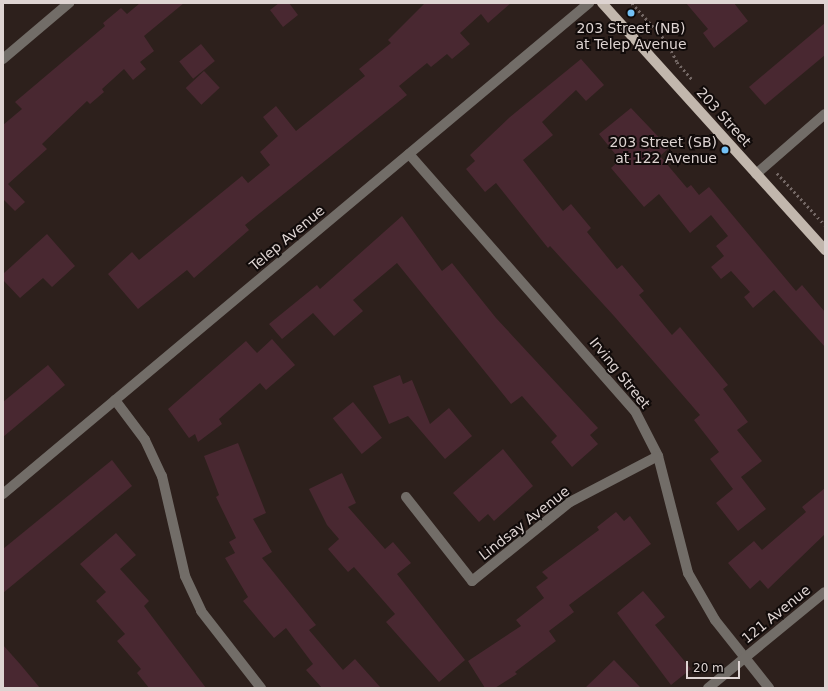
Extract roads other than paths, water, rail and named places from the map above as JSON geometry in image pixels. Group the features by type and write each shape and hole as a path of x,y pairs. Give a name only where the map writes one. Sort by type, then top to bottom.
{"main road":[{"name":"203 Street","path":"602,3 825,250"}],"street":[{"path":"3,59 69,3"},
{"name":"Telep Avenue","path":"3,494 589,3"},
{"path":"756,174 825,114"},
{"name":"Irving Street","path":"409,154 626,399 658,456 688,573 705,605 744,658 769,688"},
{"path":"116,400 145,440 162,476 185,576 201,611 261,688"},
{"name":"Lindsay Avenue","path":"406,497 472,581 570,502 658,456"},
{"name":"121 Avenue","path":"708,688 825,592"}],"place":[{"name":"203 Street (NB) at Telep Avenue","path":"631,13"},
{"name":"203 Street (SB) at 122 Avenue","path":"725,150"}]}
